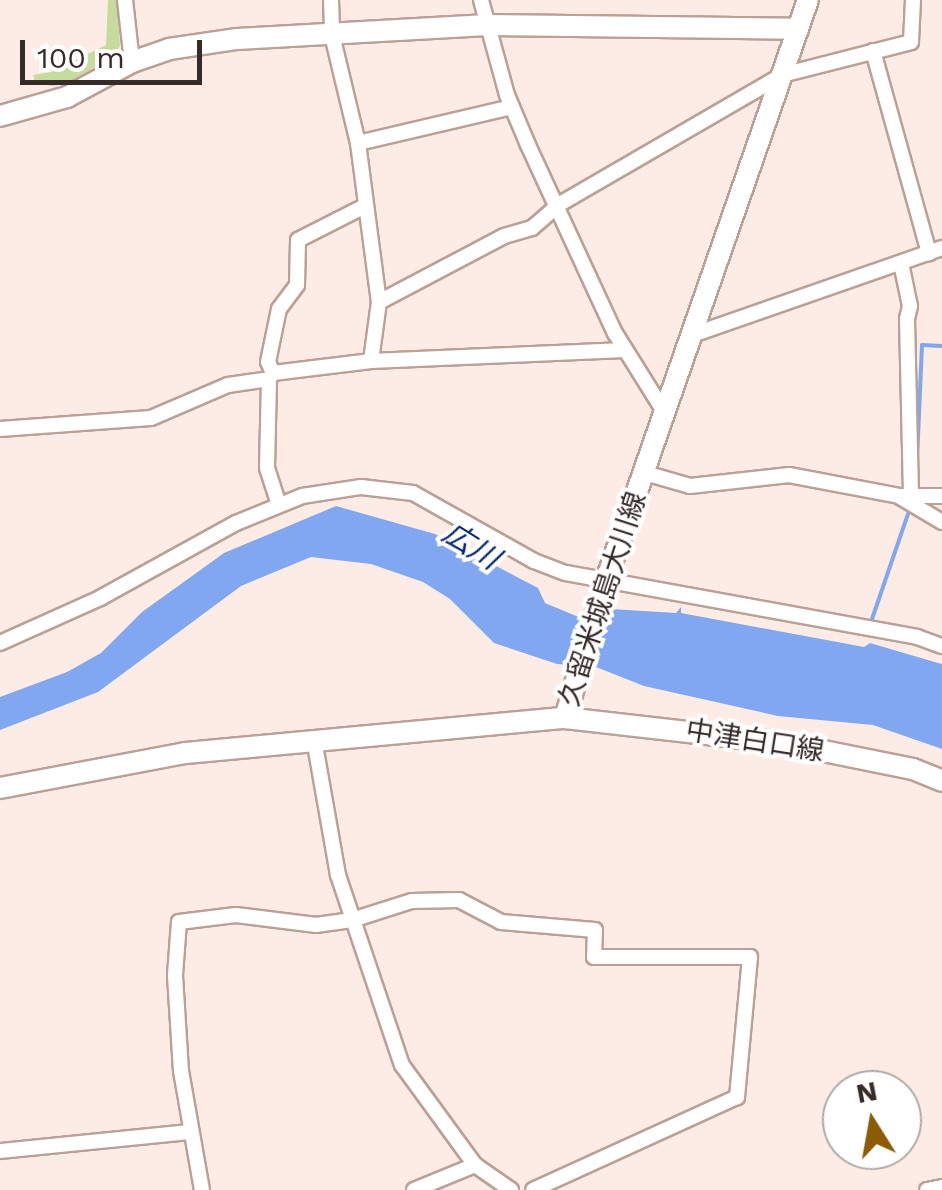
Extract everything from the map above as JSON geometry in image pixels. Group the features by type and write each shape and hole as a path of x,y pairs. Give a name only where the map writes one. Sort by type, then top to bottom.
{"main road":[{"name":"久留米城島大川線","path":"0,788 185,753 566,708 808,0"},
{"path":"0,116 68,97 132,62 169,50 237,40 488,25 798,30"},
{"name":"中津白口線","path":"566,708 784,744 913,770 942,781"}],"street":[{"path":"125,0 132,62"},
{"path":"331,0 332,36 358,142 379,302 371,360"},
{"path":"481,0 512,108 625,350 665,413"},
{"path":"379,302 504,236 532,228 558,206 782,74 910,42 913,0"},
{"path":"692,336 935,251 873,52"},
{"path":"358,142 512,108"},
{"path":"279,505 267,468 271,376 268,362 279,309 297,285 298,240 365,206"},
{"path":"901,263 910,306 906,319 905,496"},
{"path":"0,429 151,418 228,386 371,360 625,350"},
{"path":"645,473 690,486 789,476 905,496 942,496"},
{"path":"0,643 70,613 236,523 302,496 360,488 413,493 534,561 566,574 917,637 942,646"},
{"path":"905,496 942,522"},
{"path":"314,739 326,826 352,920 402,1065 475,1165 511,1190"},
{"path":"202,1190 181,1070 175,975 179,922 213,915 316,925 352,920 412,901 459,900 501,922 595,930 594,957 750,957 737,1097 533,1190"},
{"path":"0,1151 190,1132"},
{"path":"414,1190 475,1165"},
{"path":"927,1190 942,1187"}],"green space":[{"path":"108,0 117,0 120,46 114,56 67,83 53,86 35,82 33,75 51,72 106,45"}],"water":[{"path":"336,506 435,534 538,588 545,603 581,618 611,609 676,613 681,607 681,613 864,647 870,643 942,664 942,749 873,725 778,716 644,686 596,667 557,664 494,643 450,599 423,582 371,564 311,557 241,586 98,692 0,730 0,697 67,672 101,653 142,612 224,553"}],"waterway":[{"path":"917,460 922,345 942,346"},
{"path":"871,622 910,508"}],"water label":[{"name":"広川","path":"471,546"}]}
